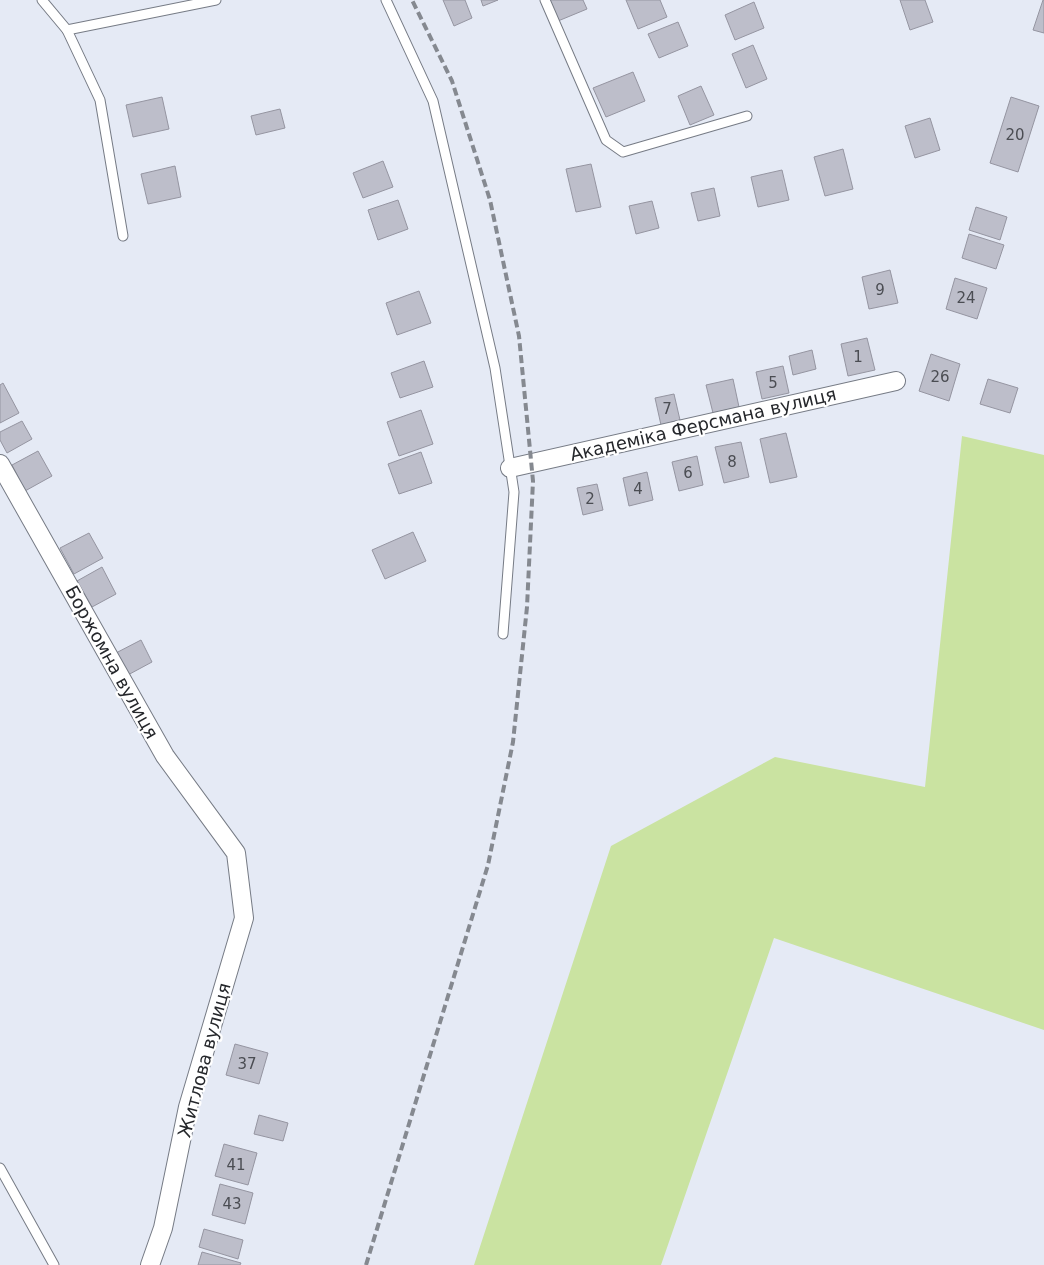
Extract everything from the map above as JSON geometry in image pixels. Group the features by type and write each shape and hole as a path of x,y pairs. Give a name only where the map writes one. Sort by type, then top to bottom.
{"street":[{"name":"Академіка Ферсмана вулиця","path":"510,468 896,381"},
{"name":"Боржомна вулиця","path":"0,464 165,756 236,853"},
{"name":"Житлова вулиця","path":"150,1265 164,1228 188,1107 244,918 236,853"}],"lane":[{"path":"42,0 67,30 100,100 123,236"},
{"path":"67,30 216,0"},
{"path":"386,0 433,101 496,368 514,492 503,634"},
{"path":"545,0 606,140 623,152 747,116"},
{"path":"0,1168 54,1265"}],"green space":[{"path":"962,436 1044,455 1044,1030 774,938 661,1265 474,1265 611,846 775,757 925,787"}],"building":[{"path":"443,0 465,0 472,18 454,26"},
{"path":"481,0 498,0 483,6"},
{"path":"549,0 583,0 587,9 558,21"},
{"path":"626,0 660,0 667,17 638,29"},
{"path":"900,0 925,0 933,22 910,30"},
{"path":"1044,0 1044,33 1033,30"},
{"path":"754,2 764,28 735,40 725,15"},
{"path":"678,22 688,46 659,58 648,34"},
{"path":"753,45 767,79 746,88 732,54"},
{"path":"633,72 645,101 606,117 593,88"},
{"path":"701,86 714,115 690,125 678,96"},
{"path":"162,97 169,129 133,137 126,105"},
{"path":"1011,97 1039,106 1018,172 990,163"},
{"path":"280,109 285,128 256,135 251,116"},
{"path":"930,118 940,150 915,158 905,126"},
{"path":"843,149 853,189 825,196 814,157"},
{"path":"383,161 393,187 363,198 353,173"},
{"path":"591,164 601,207 576,212 566,169"},
{"path":"175,166 181,197 148,204 141,174"},
{"path":"782,170 789,200 758,207 751,177"},
{"path":"714,188 720,216 698,221 691,193"},
{"path":"398,200 408,229 378,240 368,210"},
{"path":"652,201 659,228 636,234 629,206"},
{"path":"976,207 1007,217 1000,240 969,230"},
{"path":"969,234 1004,245 996,269 962,258"},
{"path":"890,270 898,303 869,309 862,277"},
{"path":"955,278 987,288 977,319 946,309"},
{"path":"419,291 431,323 397,335 386,303"},
{"path":"867,338 875,370 848,376 841,344"},
{"path":"812,350 816,369 793,375 789,356"},
{"path":"931,354 960,364 949,401 919,391"},
{"path":"424,361 433,387 400,398 391,373"},
{"path":"783,366 789,393 762,399 756,372"},
{"path":"733,379 739,407 713,413 706,385"},
{"path":"988,379 1018,388 1010,413 980,404"},
{"path":"3,383 19,413 0,423 0,385"},
{"path":"674,394 680,420 661,425 655,398"},
{"path":"421,410 433,444 399,456 387,422"},
{"path":"22,421 32,439 7,453 0,440 0,432"},
{"path":"786,433 797,477 770,483 760,439"},
{"path":"741,442 749,477 724,483 715,447"},
{"path":"38,451 52,476 25,491 12,465"},
{"path":"421,452 432,483 399,494 388,464"},
{"path":"697,456 703,485 679,491 672,462"},
{"path":"647,472 653,500 629,506 623,478"},
{"path":"597,484 603,510 583,515 577,488"},
{"path":"413,532 426,561 385,579 372,550"},
{"path":"89,533 103,558 74,574 60,548"},
{"path":"102,567 116,594 92,607 77,581"},
{"path":"141,640 152,662 126,676 114,654"},
{"path":"235,1044 268,1053 259,1084 226,1075"},
{"path":"259,1115 288,1123 283,1141 254,1134"},
{"path":"224,1144 257,1153 248,1185 215,1176"},
{"path":"220,1184 253,1193 245,1224 212,1215"},
{"path":"204,1229 243,1240 238,1259 199,1247"},
{"path":"202,1252 241,1263 240,1265 198,1265"}],"railway":[{"path":"366,1265 488,865 513,742 527,607 533,481 519,336 490,200 452,81 412,0"}]}
